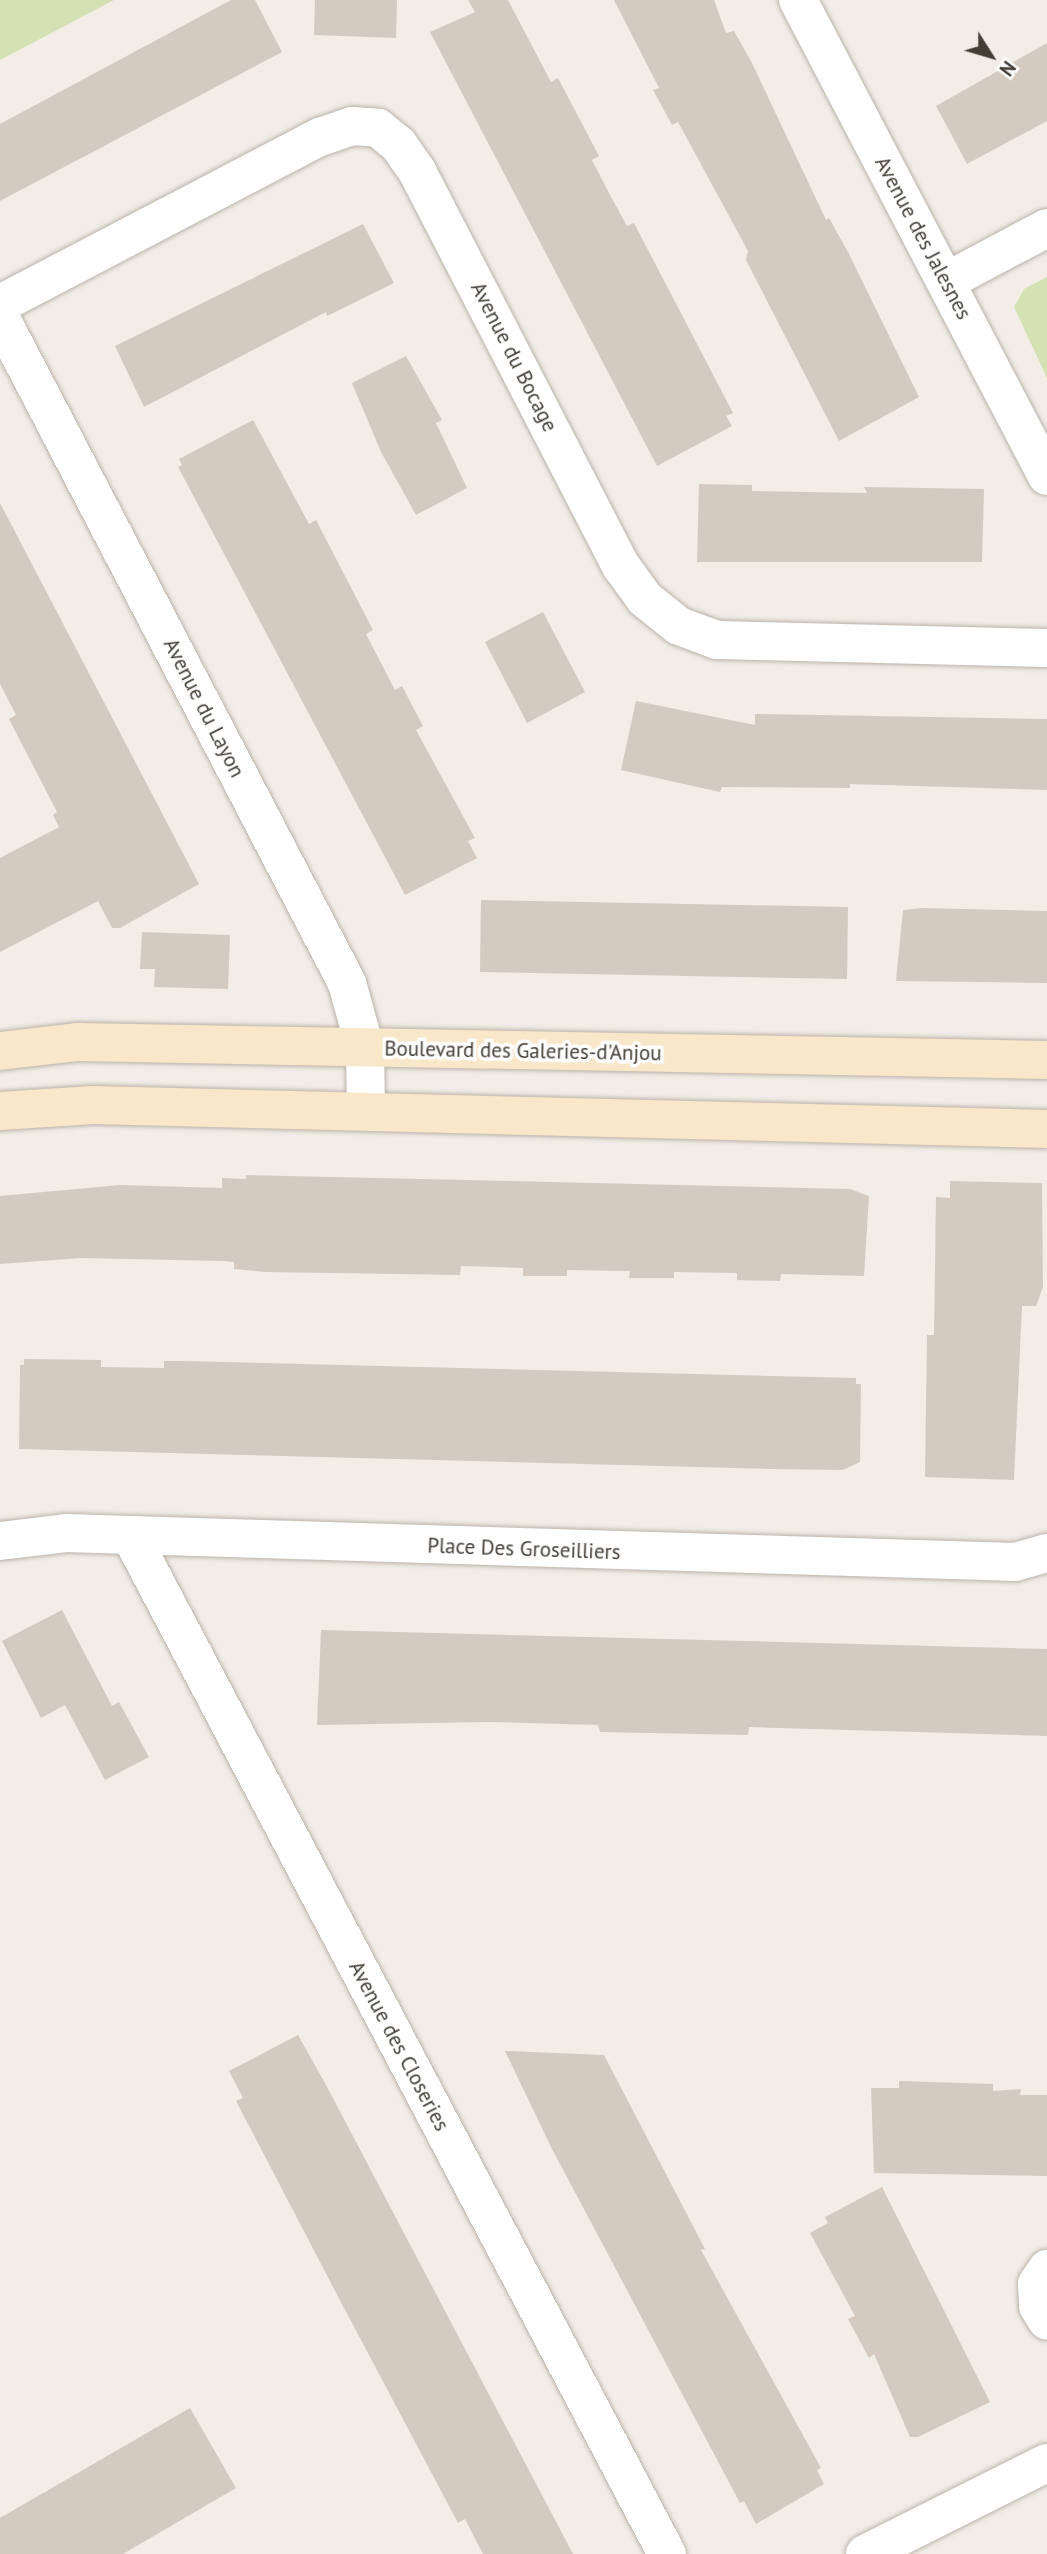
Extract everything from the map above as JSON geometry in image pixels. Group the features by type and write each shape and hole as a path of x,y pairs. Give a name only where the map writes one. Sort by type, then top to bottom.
{"street":[{"name":"Avenue des Jalesnes","path":"798,0 1047,476"},
{"name":"Avenue du Bocage","path":"0,304 320,137 352,126 378,128 397,144 418,173 621,566 645,599 679,626 717,640 1047,648"},
{"path":"947,281 1047,229"},
{"name":"Avenue du Layon","path":"0,317 347,983 365,1048 366,1111"},
{"name":"Boulevard des Galeries-d'Anjou","path":"0,1051 78,1042 1047,1060"},
{"path":"0,1111 93,1105 1047,1129"},
{"name":"Place Des Groseilliers","path":"0,1541 66,1534 1015,1562 1047,1553"},
{"name":"Avenue des Closeries","path":"131,1538 667,2554"},
{"path":"1047,2269 1037,2284 1038,2306 1047,2321"},
{"path":"865,2554 1047,2463"}],"green space":[{"path":"0,0 114,0 0,60"},
{"path":"1047,277 1047,378 1014,307 1024,289"}],"building":[{"path":"231,0 255,0 282,52 0,201 0,124"},
{"path":"315,0 397,0 396,38 314,35"},
{"path":"468,0 508,0 551,82 558,78 599,156 592,160 609,193 627,226 634,223 733,413 726,416 732,426 657,466 430,32 475,12"},
{"path":"614,0 714,0 726,33 734,31 752,63 826,220 829,218 848,252 919,397 839,441 746,260 748,251 678,122 672,125 653,90 659,88"},
{"path":"1047,43 1047,121 967,164 936,106"},
{"path":"363,224 394,283 327,316 326,312 144,407 115,346"},
{"path":"406,356 442,420 436,423 467,488 416,515 381,452 352,383"},
{"path":"253,420 309,524 316,520 373,630 366,634 395,690 402,686 423,726 416,730 475,838 468,841 477,858 405,895 178,467 182,465 179,459"},
{"path":"699,484 752,485 752,491 867,493 864,487 984,489 982,562 697,562"},
{"path":"0,503 199,884 120,928 112,928 98,901 0,952 0,858 59,827 53,815 57,812 9,719 16,715 0,684"},
{"path":"543,612 585,692 527,723 485,642"},
{"path":"636,701 755,725 755,714 1047,719 1047,790 850,784 850,788 722,787 720,792 621,770"},
{"path":"481,900 848,907 847,979 480,972"},
{"path":"922,908 1047,911 1047,983 896,981 903,910"},
{"path":"142,932 230,935 228,989 154,987 155,969 140,969"},
{"path":"246,1175 850,1189 869,1196 864,1276 781,1274 780,1281 737,1280 737,1273 674,1272 674,1278 629,1278 630,1271 567,1270 567,1276 523,1276 523,1268 461,1266 460,1275 266,1272 234,1269 234,1262 223,1261 81,1258 0,1264 0,1196 120,1185 222,1188 222,1178 246,1179"},
{"path":"950,1181 1042,1183 1043,1287 1036,1306 1022,1306 1014,1480 925,1477 927,1335 934,1335 936,1197 950,1198"},
{"path":"24,1359 101,1360 101,1367 164,1368 164,1361 183,1361 856,1378 856,1384 861,1384 860,1462 843,1470 771,1469 19,1449 20,1365 24,1365"},
{"path":"62,1610 112,1706 119,1702 149,1757 105,1780 65,1705 41,1718 2,1641"},
{"path":"321,1630 1047,1649 1047,1736 749,1727 748,1735 600,1732 598,1725 489,1722 317,1725"},
{"path":"298,2035 573,2554 483,2554 465,2519 458,2523 344,2308 236,2101 243,2098 229,2071"},
{"path":"505,2051 604,2055 705,2249 701,2250 821,2468 817,2470 824,2484 756,2524 744,2501 740,2503 552,2149"},
{"path":"899,2081 993,2084 993,2091 1021,2089 1020,2095 1047,2095 1047,2176 874,2173 871,2088 899,2088"},
{"path":"882,2187 990,2402 918,2437 910,2437 874,2354 869,2358 848,2319 855,2316 810,2233 828,2223 825,2217"},
{"path":"190,2408 236,2488 123,2554 0,2554 0,2518"}]}
